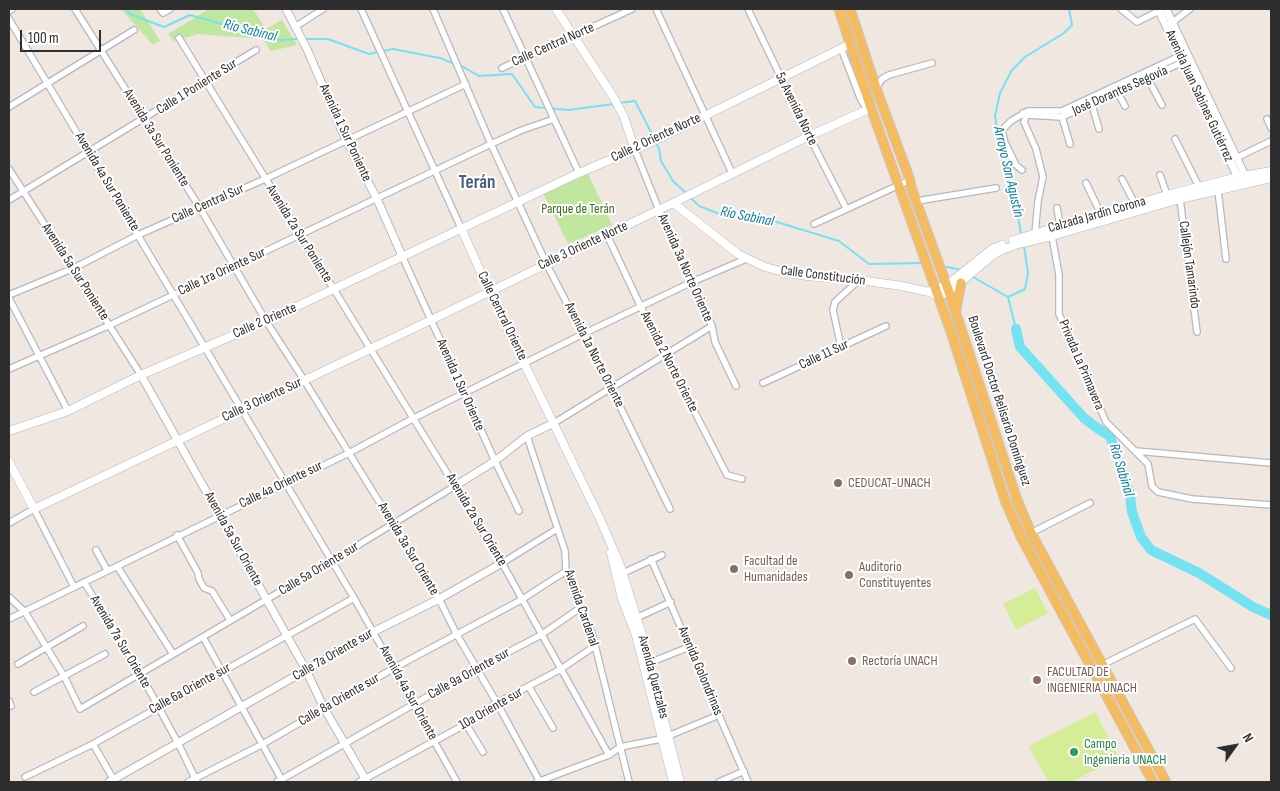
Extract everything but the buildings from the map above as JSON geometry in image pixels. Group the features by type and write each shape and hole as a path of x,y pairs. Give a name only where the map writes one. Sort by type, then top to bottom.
{"main road":[{"path":"556,9 614,98 624,117 635,150"},
{"name":"Boulevard Doctor Belisario Domínguez","path":"838,9 934,290 952,336 1005,500 1021,537 1153,782"},
{"name":"Boulevard Doctor Belisario Domínguez","path":"850,9 876,88 947,285 1005,463 1031,533 1166,782"},
{"name":"Calle 2 Oriente Norte","path":"462,230 579,173 650,143 850,44"},
{"path":"871,108 876,88"},
{"path":"871,108 888,120"},
{"path":"732,173 871,108"},
{"name":"Calzada Jardín Corona","path":"1030,237 1052,236 1218,190 1271,171"},
{"name":"Calle 3 Oriente Norte","path":"489,290 677,203 732,173"},
{"name":"Calzada Jardín Corona","path":"934,290 961,279 992,249 1060,225 1199,187 1271,178"},
{"name":"Calle Constitución","path":"677,203 746,259 765,267 784,272 934,290"},
{"name":"Calle 2 Oriente","path":"9,431 68,411 141,375 266,321 462,230"},
{"name":"Calle Central Oriente","path":"462,230 600,519"},
{"path":"956,313 961,279"},
{"name":"Calle 3 Oriente Sur","path":"34,509 431,320 489,290"},
{"path":"9,462 34,509"},
{"name":"Avenida Quetzales","path":"600,519 620,574 622,599 634,619 649,663 673,782"},
{"name":"Avenida Quetzales","path":"634,619 665,737 680,782"}],"street":[{"name":"Avenida 3a Sur Poniente","path":"75,9 200,208 266,321"},
{"path":"162,11 170,9"},
{"name":"Avenida 1 Sur Poniente","path":"286,9 307,49 346,140 377,199 403,258"},
{"path":"296,30 324,9"},
{"name":"Calle Central Oriente","path":"361,9 462,230"},
{"name":"Avenida 1a Norte Oriente","path":"432,9 546,263 611,388 670,509"},
{"path":"503,9 579,173"},
{"name":"Calle Central Norte","path":"502,68 632,9"},
{"path":"656,9 732,173"},
{"name":"5a Avenida Norte","path":"748,9 846,208"},
{"path":"1122,9 1137,22 1161,9 1236,158 1243,180"},
{"path":"1169,24 1190,9"},
{"name":"Avenida 4a Sur Poniente","path":"9,19 205,346"},
{"name":"Avenida Juan Sabines Gutiérrez","path":"1169,24 1182,60 1197,82 1243,180"},
{"path":"9,107 134,30"},
{"name":"Avenida 2a Sur Poniente","path":"179,38 334,290"},
{"path":"841,48 861,100 865,106 871,108"},
{"name":"Calle 1 Poniente Sur","path":"9,200 256,50"},
{"name":"José Dorantes Segovia","path":"1026,113 1062,111 1092,105 1118,93 1130,84 1148,79 1182,60"},
{"name":"José Dorantes Segovia","path":"1026,113 1062,117 1076,108 1182,60"},
{"path":"876,88 889,75 932,63"},
{"path":"1148,79 1162,105"},
{"path":"407,111 466,84"},
{"path":"1118,93 1125,106"},
{"path":"1092,105 1099,129"},
{"name":"Calle Central Sur","path":"9,296 74,268 138,235 265,179 407,111"},
{"path":"1022,170 1016,165 1005,143 1002,130 1011,121 1026,113"},
{"path":"1026,113 1024,122 1036,149 1043,177 1030,237"},
{"name":"Calle 1ra Oriente Sur","path":"9,369 110,325 553,117"},
{"path":"1062,117 1070,144"},
{"path":"1267,119 1271,128"},
{"path":"1175,139 1199,187"},
{"path":"1236,158 1271,141"},
{"name":"Avenida 3a Norte Oriente","path":"635,150 659,210 712,326 715,342 736,386"},
{"name":"Avenida 5a Sur Poniente","path":"9,169 141,375"},
{"path":"1160,175 1167,195"},
{"path":"1122,179 1135,204"},
{"path":"814,224 910,180"},
{"path":"1086,183 1101,214"},
{"path":"917,201 996,188"},
{"path":"1218,190 1226,260"},
{"name":"Callejón Tamarindo","path":"1180,199 1198,332"},
{"path":"1057,208 1060,225"},
{"name":"Avenida 2 Norte Oriente","path":"607,235 641,307 727,475 742,479"},
{"name":"Privada La Primavera","path":"1052,236 1059,275 1059,314 1106,422 1148,464 1152,486 1158,492 1192,499 1271,505"},
{"name":"Avenida 1 Sur Oriente","path":"403,258 519,511"},
{"name":"Calle 4a Oriente sur","path":"9,619 177,535 349,453 414,418 583,334 692,282 746,259"},
{"path":"841,347 833,310 835,302 859,280"},
{"name":"Avenida 2a Sur Oriente","path":"334,290 502,563 609,755"},
{"path":"9,296 68,411"},
{"name":"Avenida 3a Sur Oriente","path":"266,321 439,599 539,782"},
{"path":"554,423 712,326"},
{"name":"Calle 11 Sur","path":"763,383 886,326"},
{"name":"Avenida 4a Sur Oriente","path":"205,346 284,484 374,632 457,782"},
{"name":"Avenida 5a Sur Oriente","path":"141,375 306,670 363,781"},
{"name":"Calle 5a Oriente sur","path":"64,676 80,708 332,562 495,461 527,436 554,423"},
{"name":"Avenida Cardenal","path":"527,436 564,551 566,571 580,608 589,624 629,782"},
{"path":"1136,451 1271,463"},
{"path":"1031,533 1090,502"},
{"path":"9,523 34,509"},
{"name":"Avenida 7a Sur Oriente","path":"34,509 74,587"},
{"name":"Calle 7a Oriente sur","path":"113,781 374,632 439,599 557,529"},
{"path":"177,535 204,588 212,591 230,620"},
{"path":"96,550 107,570"},
{"path":"620,574 662,555"},
{"name":"Avenida Golondrinas","path":"651,560 671,602 748,782"},
{"path":"117,566 173,654"},
{"name":"Calle 8a Oriente sur","path":"193,781 263,744 394,668 522,600 566,571"},
{"name":"Avenida 7a Sur Oriente","path":"84,582 140,673 178,743 193,781"},
{"path":"9,597 25,612 64,676"},
{"name":"Calle 6a Oriente sur","path":"25,777 93,744 354,598"},
{"path":"634,619 671,602"},
{"name":"Calle 9a Oriente sur","path":"281,781 413,704 541,635 580,608"},
{"path":"1102,665 1195,619 1231,668"},
{"path":"18,664 83,626"},
{"path":"202,637 263,744 281,781"},
{"name":"10a Oriente sur","path":"363,781 466,724 497,703 561,669 595,646"},
{"path":"649,663 690,647"},
{"path":"34,692 105,654"},
{"path":"529,687 553,728"},
{"path":"539,782 609,755 620,747 665,737 719,715"},
{"path":"466,724 483,752"},
{"path":"93,744 113,781"},
{"path":"719,782 744,772"}],"green space":[{"path":"121,9 140,9 160,41 153,45"},
{"path":"209,9 253,9 266,29 282,20 297,45 271,51 263,39 198,34 173,41 168,34"},
{"name":"Parque de Terán","path":"588,174 612,225 568,244 543,193"},
{"path":"1035,588 1048,613 1016,630 1003,604"},
{"name":"Campo Ingenieria UNACH","path":"1095,712 1119,758 1071,782 1048,782 1029,746"}],"waterway":[{"name":"Río Sabinal","path":"126,9 130,14 164,27 190,15 280,40 300,39"},
{"name":"Arroyo San Agustín","path":"1021,234 1012,180 998,135 995,116 1000,93 1012,70 1025,57 1064,33 1072,25 1069,9"},
{"name":"Río Sabinal","path":"305,39 328,39 369,54 393,49 440,58 455,64"},
{"name":"Río Sabinal","path":"460,65 479,76 512,74 535,107 568,110 614,104"},
{"name":"Río Sabinal","path":"619,103 635,101 654,138"},
{"name":"Río Sabinal","path":"656,143 661,161 673,181 686,193"},
{"name":"Río Sabinal","path":"689,196 699,206 720,214 757,216 839,241 869,264 923,263"},
{"name":"Arroyo San Agustín","path":"1008,297 1025,289 1028,273 1024,246"},
{"name":"Río Sabinal","path":"942,266 962,270"},
{"name":"Río Sabinal","path":"973,277 1008,297 1016,329"},
{"name":"Río Sabinal","path":"1016,329 1020,347 1084,418 1110,436 1130,495 1132,512 1141,537 1151,550 1199,573 1253,607 1271,615"}],"place":[{"name":"CEDUCAT-UNACH","path":"838,483"},
{"name":"Facultad de Humanidades","path":"734,569"},
{"name":"Auditorio Constituyentes","path":"849,575"},
{"name":"Rectoría UNACH","path":"852,661"},
{"name":"FACULTAD DE INGENIERIA UNACH","path":"1037,680"},
{"name":"Campo Ingenieria UNACH","path":"1074,752"}],"district":[{"name":"Terán","path":"477,183"}]}
